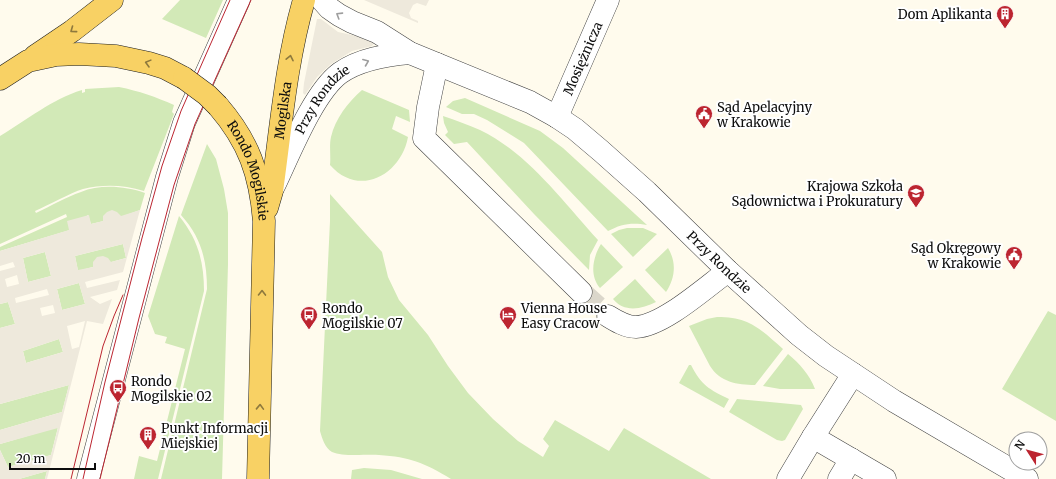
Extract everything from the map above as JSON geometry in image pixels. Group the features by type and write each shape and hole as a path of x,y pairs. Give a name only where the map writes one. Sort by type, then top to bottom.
{"main road":[{"path":"28,61 72,31 112,0"},
{"name":"Mogilska","path":"264,221 272,191 287,73 304,0"},
{"name":"Rondo Mogilskie","path":"0,79 28,61 56,55 79,54 116,56 149,63 164,68 184,78 208,95 235,127 246,147 257,174 264,221 258,479"}],"street":[{"path":"88,479 166,177 184,123 239,0"},
{"name":"Przy Rondzie","path":"322,0 328,8 338,15 377,32 410,53 530,102 575,129 602,151 728,271 799,335 826,356 894,401 1027,479"},
{"name":"Mosiężnicza","path":"557,117 608,0"},
{"name":"Przy Rondzie","path":"272,191 307,118 322,93 332,81 349,68 374,58 392,54 410,53"},
{"path":"437,64 428,107 424,138 581,292"},
{"path":"608,316 626,325 636,327 647,325 672,312 728,271"},
{"path":"788,479 853,374"},
{"path":"813,437 886,479"},
{"path":"839,479 851,459"}],"green space":[{"path":"180,0 223,0 206,38 162,19"},
{"path":"119,87 147,94 174,105 172,112 174,114 144,191 129,187 99,186 91,187 72,193 35,211 36,213 88,189 104,187 121,187 145,193 140,210 121,217 91,224 88,215 70,230 0,251 0,247 67,217 66,214 0,244 0,136 50,104 71,94 82,90 82,93 85,92 85,89"},
{"path":"362,90 409,110 410,122 396,116 392,129 408,137 404,150 397,162 388,171 377,178 366,181 353,180 341,175 330,165 330,140 333,130 347,105"},
{"path":"465,98 540,131 563,148 647,225 627,224 608,231 524,143 487,120 474,114 462,114 446,107 453,101"},
{"path":"443,116 480,130 497,140 514,152 544,179 598,240 590,255 589,270 467,142 454,144 445,135 448,132"},
{"path":"207,144 216,159 224,189 228,213 222,479 161,479 207,289 206,268 202,249 194,232 181,215"},
{"path":"330,194 382,252 388,277 399,300 428,335 468,393 493,419 518,441 543,457 549,446 543,439 555,420 609,451 624,428 711,479 451,479 425,465 409,459 379,455 337,454 332,452 324,443 320,431"},
{"path":"179,216 191,233 199,251 203,270 204,291 158,479 134,479 139,456 157,461 185,349 165,343 167,337 155,334 148,316"},
{"path":"627,228 643,228 657,234 633,257 611,234"},
{"path":"123,244 126,258 78,271 75,256"},
{"path":"601,244 623,267 600,288 594,277 593,266"},
{"path":"668,248 673,259 674,270 666,292 645,270"},
{"path":"45,252 51,276 28,282 23,258"},
{"path":"635,279 656,302 639,308 628,308 617,303 613,299"},
{"path":"79,283 85,304 62,310 57,289"},
{"path":"8,302 15,324 0,328 0,304"},
{"path":"1048,311 1056,315 1056,421 1002,389"},
{"path":"717,317 738,319 746,322 761,330 783,349 755,385 730,382 719,376 710,366 689,326"},
{"path":"59,339 63,352 26,363 23,351"},
{"path":"788,354 804,370 815,389 780,389 763,386"},
{"path":"689,365 691,365 702,382 716,393 729,399 724,408 679,383"},
{"path":"69,385 62,412 0,430 0,404"},
{"path":"737,399 801,405 803,409 785,440 782,441 777,440 729,412"},
{"path":"58,427 51,455 8,467 0,450 0,444"},
{"path":"364,468 391,470 422,479 351,479 352,470"},
{"path":"47,471 45,479 19,479"}],"shaded area":[{"path":"364,0 429,0 426,6 417,3 413,5 409,13 411,18 418,21 418,23"},
{"path":"317,19 321,19 338,32 366,38 374,43 372,46 352,51 331,64 317,77 305,95 303,93 304,83"},
{"path":"112,210 121,216 140,210 123,272 85,282 87,288 120,280 117,290 90,297 100,304 112,299 103,324 87,321 47,479 45,479 47,471 19,479 0,479 0,450 8,467 51,455 58,428 0,444 0,430 62,412 69,385 0,404 0,328 15,324 8,302 0,304 0,271 15,267 13,262 0,266 0,251 69,230 67,221 89,215 91,224 103,221 103,216","holes":["123,244 126,258 111,262 108,258 103,256 97,257 93,262 93,267 78,270 75,256","45,252 51,276 28,282 23,258","17,275 19,284 7,287 5,279","79,283 85,304 62,310 57,289","47,289 49,295 16,303 15,298","53,305 55,313 42,316 40,308","85,321 79,347 72,349 67,326","59,339 63,352 26,363 23,351"]}],"tunnel":[{"path":"581,292 608,316"}],"tram line":[{"path":"83,479 105,382 162,166 181,111 230,0"},
{"path":"100,479 139,318 174,185 195,124 251,0"},
{"path":"71,479 103,346 123,295"}],"place":[{"name":"Dom Aplikanta","path":"1005,29"},
{"name":"Sąd Apelacyjny w Krakowie","path":"704,129"},
{"name":"Krajowa Szkoła Sądownictwa i Prokuratury","path":"916,208"},
{"name":"Sąd Okręgowy w Krakowie","path":"1014,270"},
{"name":"Rondo Mogilskie 07","path":"309,330"},
{"name":"Vienna House Easy Cracow","path":"508,330"},
{"name":"Rondo Mogilskie 02","path":"118,403"},
{"name":"Punkt Informacji Miejskiej","path":"148,450"}]}
